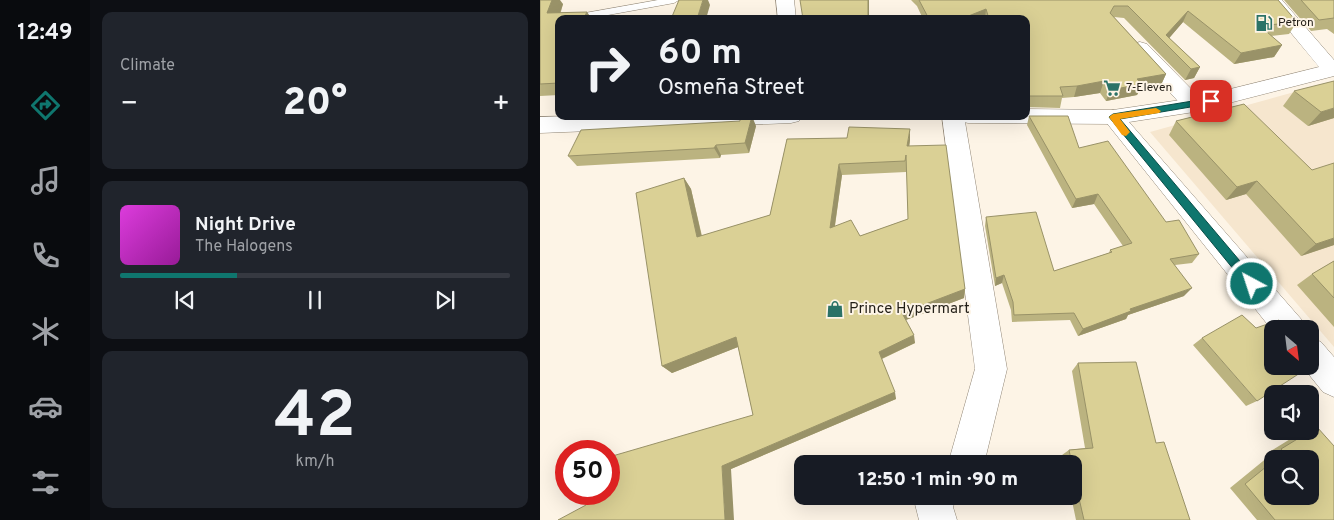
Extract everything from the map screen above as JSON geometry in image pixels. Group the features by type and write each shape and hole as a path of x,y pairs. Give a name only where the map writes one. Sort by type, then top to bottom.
{"main road":[{"path":"785,0 787,15"},
{"path":"1030,116 1113,117 1194,105 1333,69 1273,0"},
{"path":"1130,36 1194,105"},
{"path":"1113,117 1282,320"},
{"path":"540,125 679,120"},
{"path":"954,120 991,369 969,455"},
{"path":"1319,363 1334,381"},
{"path":"933,505 938,520"}],"lane":[{"path":"591,15 674,0"}],"shaded area":[{"path":"1334,81 1334,347 1319,329 1319,320 1311,320 1150,132"}],"building":[{"path":"540,0 552,0 547,13 587,12 585,15 555,15 555,83 540,84"},
{"path":"679,0 703,0 698,15 673,15"},
{"path":"800,0 868,0 868,15 802,15"},
{"path":"919,0 1278,0 1297,22 1260,26 1282,45 1241,53 1188,11 1166,35 1200,67 1191,69 1128,6 1114,6 1110,13 1166,74 1137,79 1142,84 1110,90 1104,81 1060,87 1063,96 1030,96 1030,15 988,15 986,9 971,15 927,15"},
{"path":"1301,0 1334,0 1334,18 1319,20"},
{"path":"1334,81 1334,108 1321,112 1294,91"},
{"path":"1244,104 1312,170 1334,163 1334,238 1316,244 1257,181 1237,187 1176,121"},
{"path":"1030,116 1068,116 1079,148 1108,141 1166,222 1179,220 1199,254 1170,259 1192,288 1130,309 1131,311 1083,329 1074,313 1014,315 1013,302 1004,275 996,278 986,217 1036,212 1054,271 1112,252 1110,250 1132,243 1098,194 1076,199"},
{"path":"751,120 745,143 716,145 714,148 568,156 581,130"},
{"path":"849,127 910,129 907,146 946,145 965,289 902,313 914,335 879,352 895,392 722,466 725,520 558,520 586,505 620,505 620,454 753,415 736,337 662,366 636,193 684,178 697,237 770,215 787,139 847,138","holes":["906,155 908,219 860,236 851,220 830,228 839,164 905,161"]},
{"path":"1334,261 1334,298 1312,274"},
{"path":"1242,315 1256,328 1264,325 1264,375 1297,375 1282,385 1264,385 1264,396 1257,401 1202,338"},
{"path":"1136,362 1156,443 1164,442 1190,520 1084,520 1081,505 1082,455 1070,455 1069,450 1093,448 1078,363"},
{"path":"1319,429 1334,446 1334,520 1275,520 1245,484 1264,469 1264,505 1319,505 1319,450 1281,449 1296,440 1319,440"}],"slow traffic":[{"path":"1126,132 1113,117 1156,111"}],"place":[{"name":"Petron","path":"1264,23"},
{"name":"7-Eleven","path":"1112,88"},
{"name":"Prince Hypermart","path":"835,309"}],"route":[{"path":"1211,101 1113,117 1252,284"}]}
